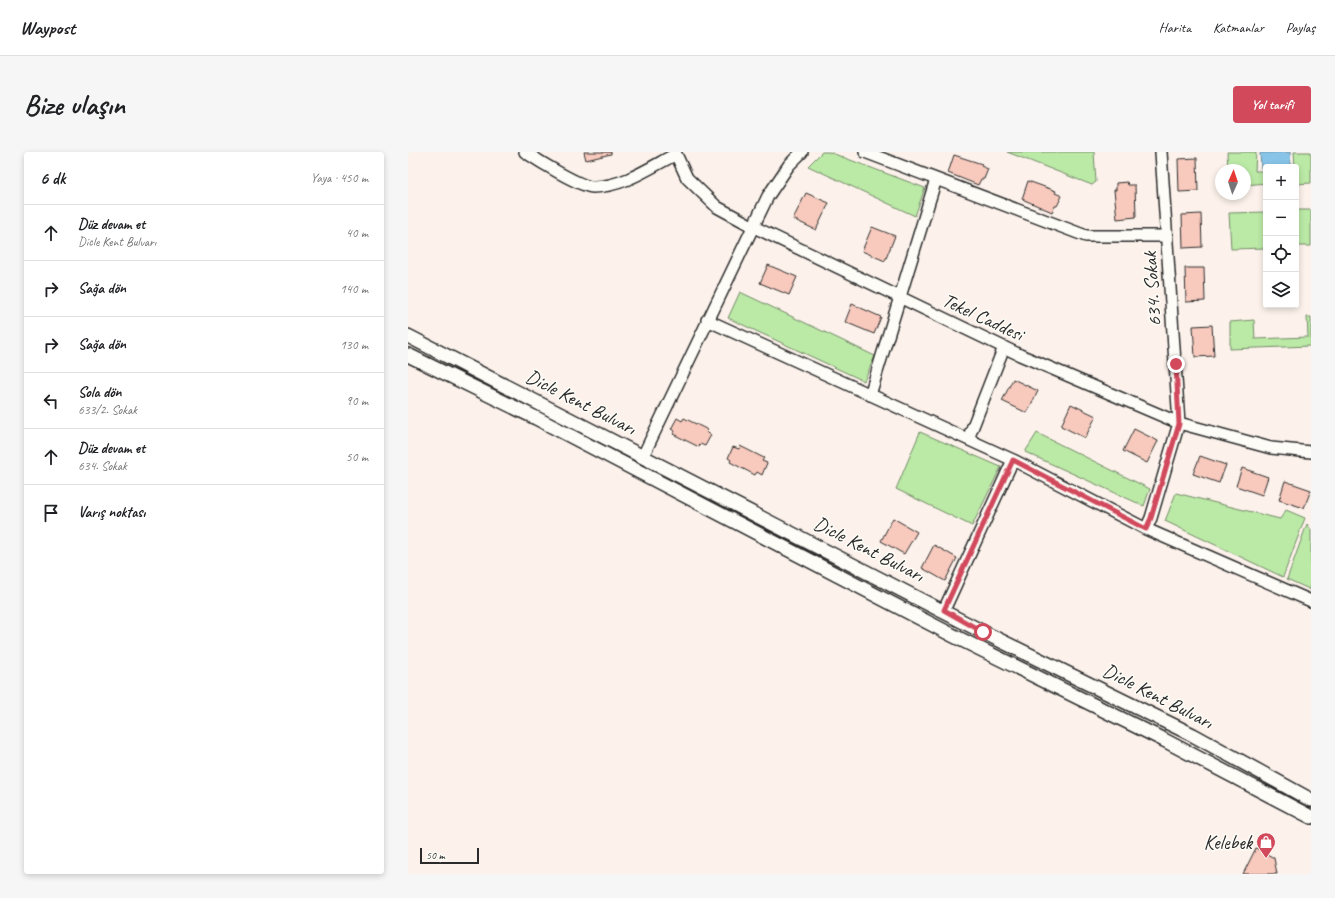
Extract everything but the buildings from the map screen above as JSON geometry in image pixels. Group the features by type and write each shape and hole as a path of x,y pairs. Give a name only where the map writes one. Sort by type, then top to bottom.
{"main road":[{"name":"Dicle Kent Bulvarı","path":"408,336 944,610 1193,735 1311,800"},
{"name":"Dicle Kent Bulvarı","path":"408,355 543,422 947,632 1164,740 1311,816"}],"street":[{"path":"525,152 557,172 592,187 625,180 675,153"},
{"path":"643,456 707,320 768,196 789,165 802,152"},
{"path":"865,152 1086,236 1166,236"},
{"name":"634. Sokak","path":"1161,152 1179,424"},
{"name":"Tekel Caddesi","path":"675,153 687,178 717,207 754,227 1004,347 1179,424 1271,448 1311,452"},
{"path":"870,395 936,179"},
{"path":"707,320 1013,460 1146,529 1311,601"},
{"path":"968,439 1004,347"},
{"path":"1146,529 1151,518 1179,424"},
{"path":"944,610 1013,460"}],"green space":[{"path":"822,152 829,152 925,188 915,216 808,166"},
{"path":"1007,152 1094,152 1096,182 1092,185"},
{"path":"1227,152 1256,152 1255,171 1263,171 1263,183 1251,184 1251,164 1228,164"},
{"path":"1294,152 1311,152 1311,183 1299,184 1299,164 1295,164"},
{"path":"1299,210 1311,210 1311,246 1299,246"},
{"path":"1263,212 1263,248 1231,249 1229,213"},
{"path":"740,292 875,356 864,381 728,318"},
{"path":"1307,317 1311,317 1311,346 1230,349 1230,322 1254,320 1255,339 1308,337"},
{"path":"920,432 1001,467 972,526 896,489"},
{"path":"1037,433 1150,489 1144,506 1025,452"},
{"path":"1176,493 1280,519 1286,510 1305,518 1283,577 1165,521"},
{"path":"1307,524 1311,530 1311,590 1287,579"}],"water":[{"path":"1290,152 1291,164 1263,164 1263,168 1261,168 1260,153"}],"place":[{"name":"Kelebek","path":"1266,859"}],"route":[{"path":"983,632 944,610 1013,460 1146,529 1151,518 1179,424 1176,364"}]}
